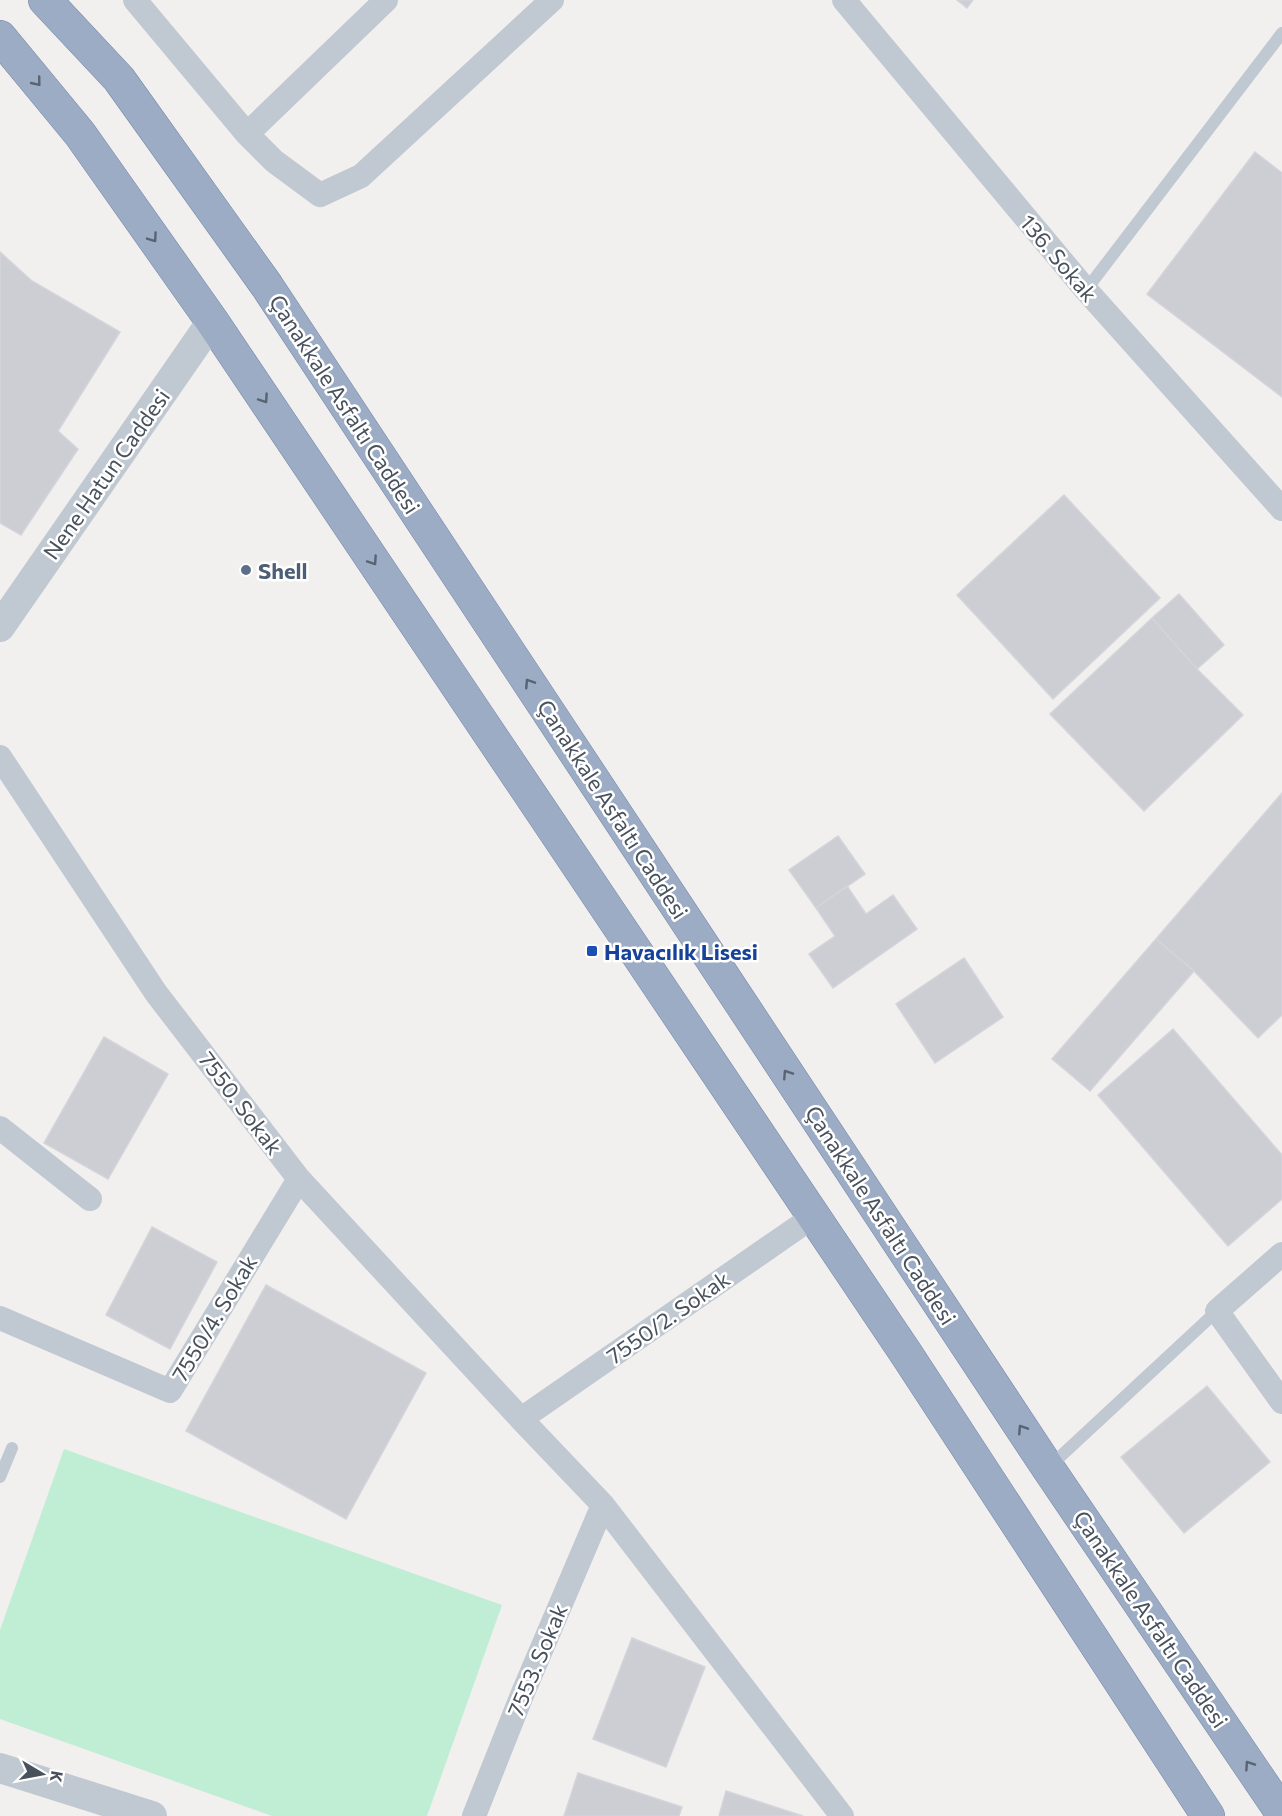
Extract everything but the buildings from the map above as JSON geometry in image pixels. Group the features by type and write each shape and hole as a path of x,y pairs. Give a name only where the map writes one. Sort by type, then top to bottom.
{"highway":[{"name":"Çanakkale Asfaltı Caddesi","path":"45,0 119,80 267,286 1048,1468 1282,1813"},
{"path":"0,37 80,134 212,321 914,1365 1204,1815"}],"street":[{"path":"247,134 386,0"},
{"path":"139,1 247,134 274,161 320,195 361,176 552,0"},
{"name":"136. Sokak","path":"844,0 1086,290 1282,509"},
{"name":"Nene Hatun Caddesi","path":"0,627 212,321"},
{"name":"7550. Sokak","path":"0,757 156,993 299,1179 603,1505 842,1816"},
{"path":"0,1128 90,1199"},
{"name":"7550/4. Sokak","path":"0,1318 170,1391 299,1179"},
{"name":"7550/2. Sokak","path":"521,1419 814,1216"},
{"path":"1282,1254 1216,1311 1282,1402"},
{"name":"7553. Sokak","path":"474,1816 522,1695 603,1505"},
{"path":"0,1768 152,1816"}],"lane":[{"path":"1086,290 1282,33"},
{"path":"1048,1468 1216,1311"},
{"path":"0,1477 12,1448"}],"green space":[{"path":"64,1449 502,1605 427,1816 272,1816 0,1719 0,1630"}],"place":[{"name":"Shell","path":"246,570"},
{"name":"Havacılık Lisesi","path":"592,951"}]}
